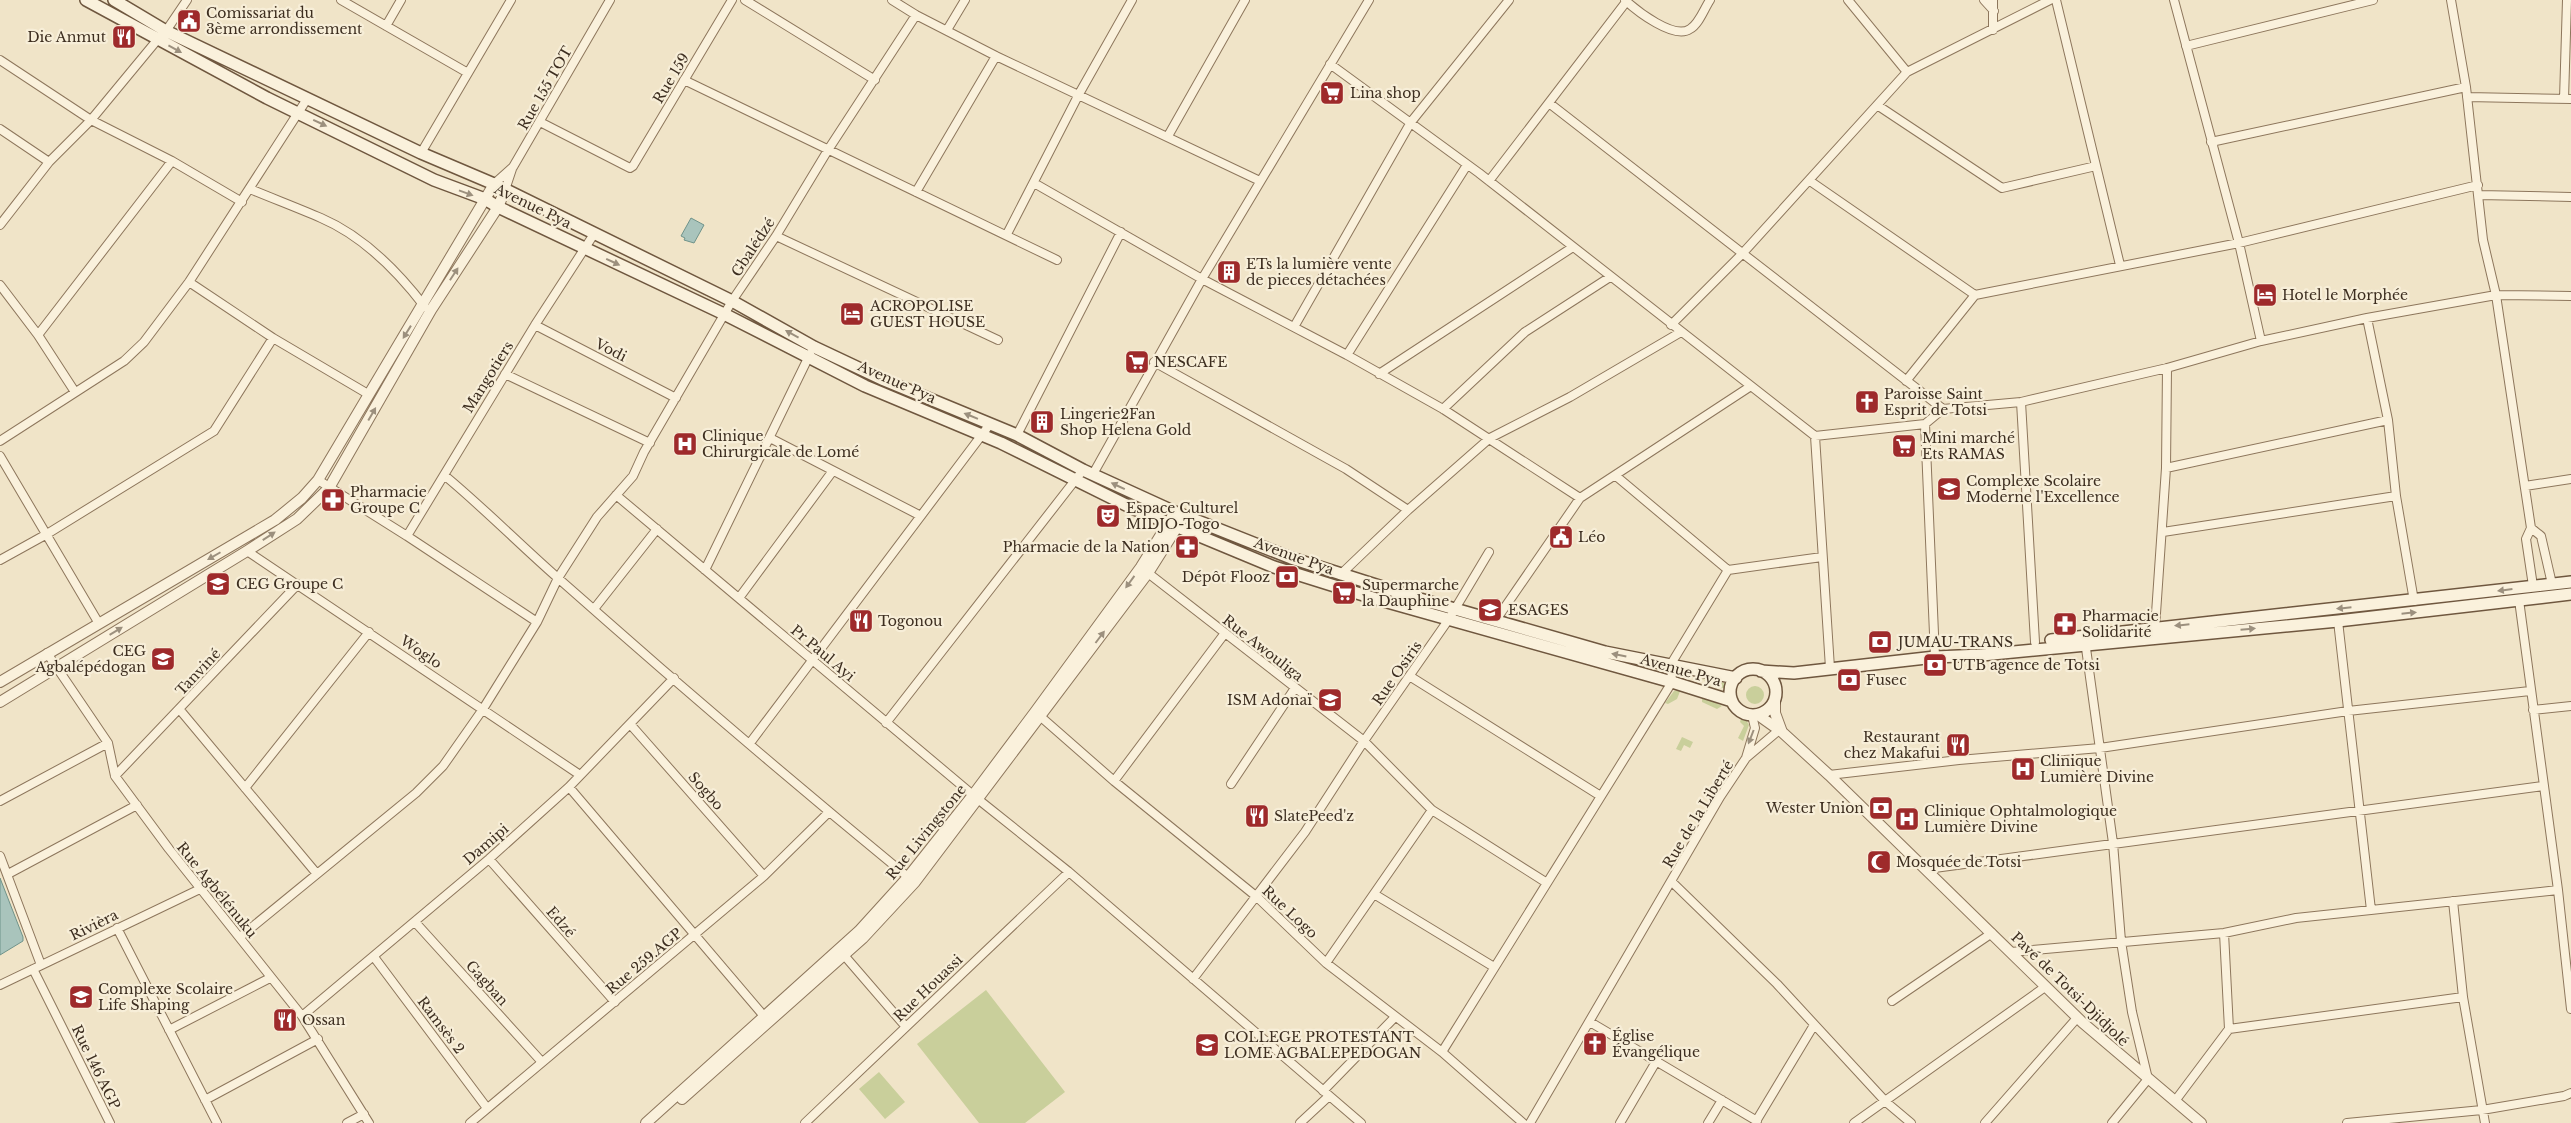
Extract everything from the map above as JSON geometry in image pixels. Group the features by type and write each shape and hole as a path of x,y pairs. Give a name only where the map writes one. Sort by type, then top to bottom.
{"main road":[{"name":"Avenue Pya","path":"86,0 307,99 421,153 494,184 732,301 865,386 982,434 1174,525 1302,577 1451,614 1496,620 1605,652 1736,678"},
{"name":"Avenue Pya","path":"114,0 210,69 434,180 485,199 498,208 724,314 811,352 1017,435 1088,472 1179,514 1340,575 1451,614 1732,701"},
{"path":"1761,671 1767,674 1775,684 1775,700 1772,707 1755,715 1740,711 1732,701 1732,685 1736,678 1747,670 1794,673 1955,656 2155,628 2414,601 2571,582"},
{"path":"1955,656 2035,642 2338,621 2571,594"},
{"path":"1775,684 1794,673"}],"street":[{"path":"0,225 49,162 91,120 162,35 186,0"},
{"path":"341,0 468,72"},
{"path":"386,26 401,0"},
{"path":"421,153 511,0"},
{"name":"Rue 155 TOT","path":"494,184 513,167 610,0"},
{"name":"Rue 159","path":"540,122 630,168 637,162 732,0"},
{"path":"744,0 875,80"},
{"path":"892,0 916,15 996,56 1080,94 1260,181"},
{"path":"947,30 965,0"},
{"path":"1007,234 1080,94 1132,0"},
{"path":"1168,136 1245,0"},
{"path":"886,723 1076,480 1088,472 1369,0"},
{"path":"1294,327 1411,122 1509,0"},
{"path":"1489,181 1625,1 1654,22 1680,32 1691,29 1696,25 1710,0"},
{"path":"1848,0 1907,72"},
{"path":"1984,0 1994,11"},
{"path":"1993,0 1993,30"},
{"path":"1671,325 1742,254 1907,72 2050,0"},
{"path":"2056,0 2120,264"},
{"path":"2174,0 2239,243 2261,341"},
{"path":"2186,46 2373,0"},
{"path":"2451,0 2466,87 2484,240 2496,294 2531,528 2526,539 2533,586"},
{"path":"2467,97 2568,99 2567,0"},
{"name":"Gbalédzé","path":"240,937 416,793 443,766 483,709 537,622 558,578 597,517 633,476 724,314 776,236 828,150 916,15"},
{"path":"916,192 996,56"},
{"path":"0,60 91,120 172,161 242,202"},
{"path":"1330,64 1489,181 1815,436 1924,424 1943,409 2021,402 2167,368 2261,341 2367,318 2496,294 2571,296"},
{"path":"684,80 1007,234 1057,260"},
{"path":"2211,142 2466,87"},
{"path":"0,441 124,361 138,349 189,282 307,99"},
{"path":"1548,103 1943,409"},
{"path":"1877,105 2002,188 2096,166"},
{"path":"0,129 49,162"},
{"path":"38,335 172,161"},
{"path":"1347,355 1467,165"},
{"path":"0,682 98,622 275,520 302,498 318,480 368,394 428,301 498,208 513,167"},
{"path":"1810,181 1975,295"},
{"path":"1034,183 1202,279 1347,355 1443,409 1580,498"},
{"path":"0,702 297,519 329,488 428,301 494,184"},
{"path":"1906,381 1975,295 2120,264 2239,243 2478,185"},
{"path":"250,190 323,218 353,236 368,247 428,301"},
{"path":"2479,194 2571,197"},
{"path":"1017,435 1121,232"},
{"name":"Mangotiers","path":"407,536 505,374 594,234"},
{"path":"776,236 998,340"},
{"path":"1379,374 1572,247"},
{"path":"1443,409 1525,332 1610,276"},
{"path":"189,282 273,338 368,394"},
{"path":"0,285 38,335 75,392"},
{"path":"2367,318 2388,420 2396,496 2414,601"},
{"name":"Vodi","path":"535,326 676,398"},
{"path":"1340,575 1408,510 1490,438 1577,393 1680,332"},
{"path":"0,560 47,534 214,431 273,338"},
{"path":"705,570 811,352"},
{"path":"1154,362 1346,469 1408,510"},
{"path":"2155,628 2166,468 2167,368"},
{"path":"505,374 650,443"},
{"path":"1496,620 1580,498 1751,386"},
{"path":"2021,402 2035,642"},
{"path":"2166,468 2388,420"},
{"path":"750,743 990,424"},
{"path":"1924,424 1935,657"},
{"path":"1815,436 1830,668"},
{"path":"770,438 832,472 920,516"},
{"path":"0,456 98,622"},
{"path":"739,598 832,472"},
{"path":"444,475 484,508 558,578 829,812 908,877"},
{"path":"1616,476 1728,570 1822,557"},
{"path":"2525,486 2571,479"},
{"path":"318,480 537,622"},
{"path":"594,609 657,529 616,495"},
{"path":"2163,532 2396,496"},
{"name":"Rue Livingstone","path":"841,951 863,938 915,882 1145,570 1179,514"},
{"path":"2531,528 2541,536 2552,584"},
{"name":"Pr Paul Ayi","path":"657,529 886,723 1069,872 1362,1123"},
{"name":"Woglo","path":"247,551 580,776"},
{"name":"Rue Osiris","path":"1193,978 1305,832 1364,741 1411,676 1489,552"},
{"name":"Rue Awouliga","path":"1145,570 1364,741 1432,810 1547,883"},
{"path":"1442,1052 1547,883 1599,795 1672,682 1671,664 1728,570"},
{"name":"Tanviné","path":"115,776 180,710 298,584"},
{"path":"2519,600 2568,958 2571,1009"},
{"path":"2338,621 2358,811 2371,910"},
{"path":"245,788 369,632"},
{"path":"1114,781 1225,633"},
{"path":"2085,639 2113,843 2121,941 2132,1012 2148,1080 2112,1123"},
{"name":"Rue Agbélénuku","path":"47,653 108,743 115,776 200,889 302,1016 369,1123"},
{"path":"1411,676 1599,795"},
{"name":"Damipi","path":"302,1016 489,859 569,787 674,678"},
{"path":"1231,784 1295,688"},
{"path":"1829,775 1959,760 2100,748 2348,711 2530,691"},
{"path":"1775,700 1775,713 1780,731"},
{"path":"2533,710 2571,706"},
{"path":"180,710 317,874"},
{"name":"Rue Logo","path":"1038,714 1114,781 1257,897 1326,963 1442,1052 1524,1123"},
{"path":"1746,758 1754,728 1755,715 1780,731 1927,869 2543,786"},
{"name":"Sogbo","path":"630,724 764,876"},
{"path":"1746,758 1780,731"},
{"path":"0,801 108,743"},
{"name":"Rue de la Liberté","path":"1530,1123 1672,882 1692,841 1746,758"},
{"path":"569,787 765,1018"},
{"name":"Rue Livingstone","path":"646,1123 841,951 908,877 976,797"},
{"path":"8,874 136,806"},
{"path":"1326,963 1432,810"},
{"name":"Rue 259.AGP","path":"470,1123 541,1061 615,1002 764,876 829,812"},
{"path":"0,856 41,965"},
{"name":"Edzé","path":"489,859 615,1002"},
{"name":"Pavé de Totsi-Djidjolé","path":"1927,869 2077,1018 2201,1123"},
{"name":"Rue Houassi","path":"805,1123 1069,872"},
{"path":"1672,882 1776,984 1886,1102 1911,1123"},
{"name":"Rivièra","path":"0,985 200,889"},
{"path":"2011,952 2224,933 2296,918 2558,890"},
{"path":"1374,894 1494,967"},
{"path":"2453,901 2463,997 2485,1123"},
{"name":"Gagban","path":"415,922 541,1061"},
{"path":"116,928 217,1123"},
{"path":"1892,1001 1992,933"},
{"path":"2176,1102 2229,1029 2224,933"},
{"path":"841,951 906,1027"},
{"name":"Ramsès 2","path":"374,957 487,1108"},
{"name":"Rue 146 AGP","path":"33,969 110,1123"},
{"path":"169,1030 270,978"},
{"path":"1854,1123 2045,987"},
{"path":"2229,1029 2463,997"},
{"path":"1300,1123 1396,1017"},
{"name":"Rue Livingstone","path":"656,1123 765,1018"},
{"path":"1985,1123 2077,1018"},
{"path":"1590,1022 1657,1060 1756,1122 1814,1025"},
{"path":"205,1100 318,1039"},
{"path":"1620,1123 1657,1060"},
{"path":"2347,1123 2482,1110 2564,1096 2571,1092"},
{"path":"1708,1123 1722,1100"},
{"path":"347,1123 364,1114"}],"green space":[{"path":"1701,679 1726,683 1726,689 1725,689"},
{"path":"1751,686 1759,686 1764,691 1762,702 1751,704 1746,699 1746,691"},
{"path":"1681,689 1677,699 1668,704 1665,703 1674,691"},
{"path":"1702,696 1722,706 1717,709 1702,702"},
{"path":"1741,719 1746,720 1749,725 1743,741 1738,738 1744,726 1740,722"},
{"path":"1682,737 1693,742 1690,748 1684,745 1681,751 1676,749"},
{"path":"986,990 1065,1092 1025,1123 979,1123 917,1044"},
{"path":"879,1072 905,1102 885,1119 859,1089"}],"water":[{"path":"691,218 704,225 694,243 684,240 685,238 681,236"},
{"path":"0,878 23,941 0,955"}],"place":[{"name":"Comissariat du 3ème arrondissement","path":"189,21"},
{"name":"Die Anmut","path":"124,37"},
{"name":"Lina shop","path":"1332,93"},
{"name":"ETs la lumière vente de pieces détachées","path":"1229,272"},
{"name":"Hotel le Morphée","path":"2265,295"},
{"name":"ACROPOLISE GUEST HOUSE","path":"852,314"},
{"name":"NESCAFE","path":"1137,362"},
{"name":"Paroisse Saint Esprit de Totsi","path":"1867,402"},
{"name":"Lingerie2Fan Shop Helena Gold","path":"1042,422"},
{"name":"Clinique Chirurgicale de Lomé","path":"685,444"},
{"name":"Mini marché Ets RAMAS","path":"1904,446"},
{"name":"Complexe Scolaire Moderne l'Excellence","path":"1949,489"},
{"name":"Pharmacie Groupe C","path":"333,500"},
{"name":"Espace Culturel MIDJO-Togo","path":"1108,516"},
{"name":"Léo","path":"1561,537"},
{"name":"Pharmacie de la Nation","path":"1187,547"},
{"name":"Dépôt Flooz","path":"1287,577"},
{"name":"CEG Groupe C","path":"218,584"},
{"name":"Supermarche la Dauphine","path":"1344,593"},
{"name":"ESAGES","path":"1490,610"},
{"name":"Togonou","path":"861,621"},
{"name":"Pharmacie Solidarité","path":"2065,624"},
{"name":"JUMAU-TRANS","path":"1880,642"},
{"name":"CEG Agbalépédogan","path":"163,659"},
{"name":"UTB agence de Totsi","path":"1935,665"},
{"name":"Fusec","path":"1849,680"},
{"name":"ISM Adonaï","path":"1330,700"},
{"name":"Restaurant chez Makafui","path":"1958,745"},
{"name":"Clinique Lumière Divine","path":"2023,769"},
{"name":"Wester Union","path":"1881,808"},
{"name":"SlatePeed'z","path":"1257,816"},
{"name":"Clinique Ophtalmologique Lumière Divine","path":"1907,819"},
{"name":"Mosquée de Totsi","path":"1879,862"},
{"name":"Complexe Scolaire Life Shaping","path":"81,997"},
{"name":"Ossan","path":"285,1020"},
{"name":"Église Évangélique","path":"1595,1044"},
{"name":"COLLEGE PROTESTANT LOME AGBALEPEDOGAN","path":"1207,1045"}]}
